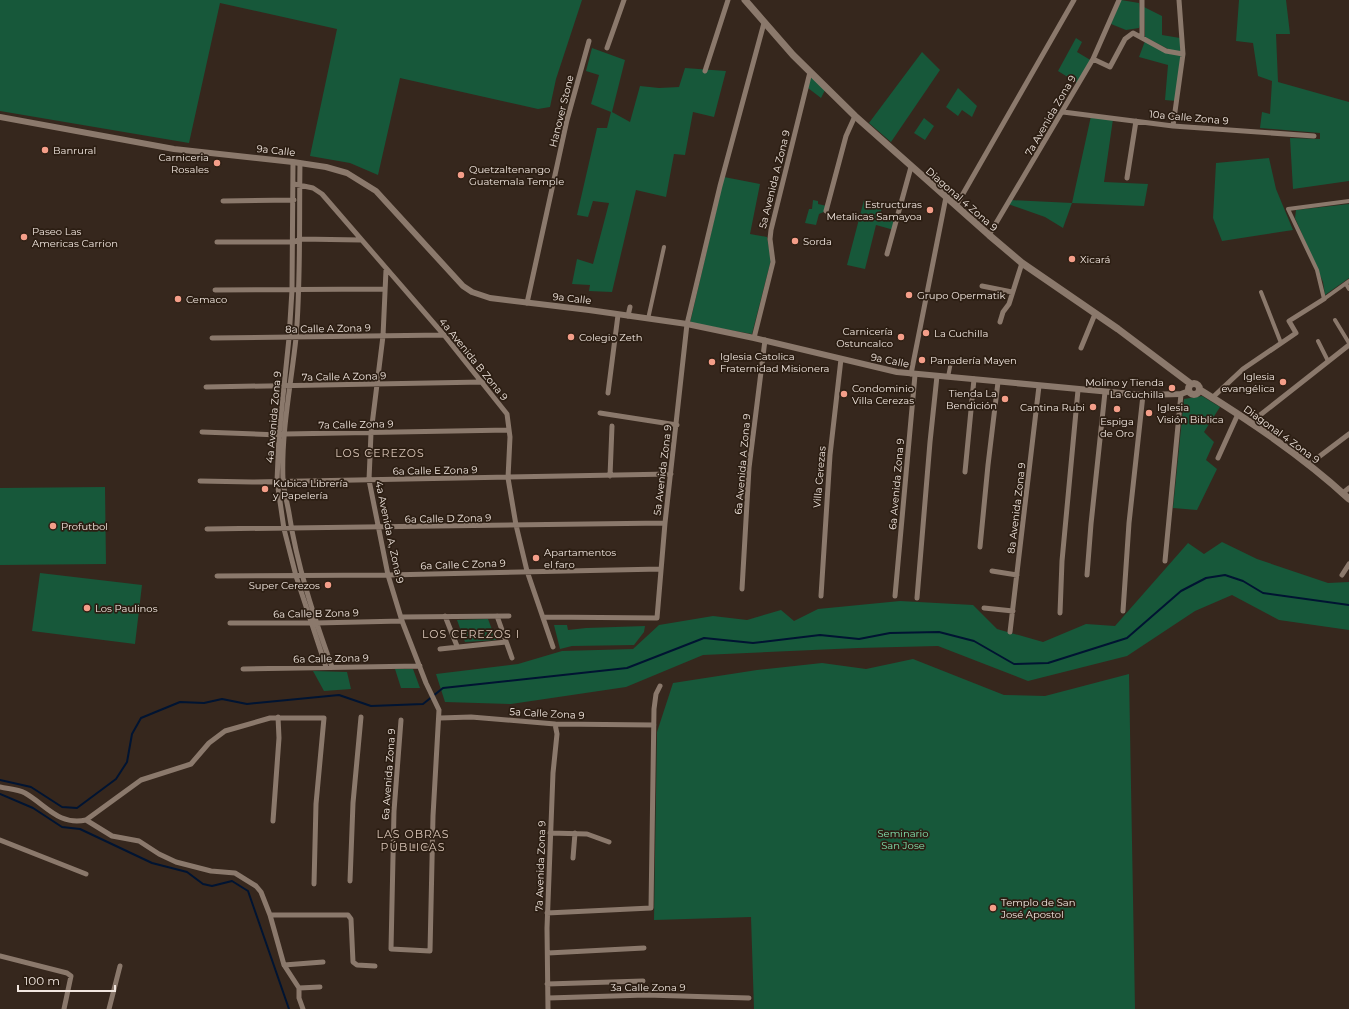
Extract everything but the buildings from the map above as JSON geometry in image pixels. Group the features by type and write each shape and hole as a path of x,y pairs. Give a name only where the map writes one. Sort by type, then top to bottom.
{"main road":[{"name":"Diagonal 4 Zona 9","path":"745,0 764,23 810,72 855,116 911,167 1022,263 1095,314 1190,388 1198,385 1200,390 1238,414 1308,465 1349,499"}],"street":[{"path":"607,48 624,0"},
{"path":"705,71 728,0"},
{"path":"956,206 1074,0"},
{"name":"7a Avenida Zona 9","path":"989,235 1093,59 1119,0"},
{"path":"1142,0 1142,37"},
{"path":"1173,126 1183,54 1179,0"},
{"name":"5a Avenida Zona 9","path":"543,617 658,618 665,523 687,324 720,186 764,23"},
{"path":"1093,59 1110,66 1128,36 1135,34 1166,51 1183,54"},
{"name":"Hanover Stone","path":"527,304 567,120 589,41"},
{"name":"5a Avenida A Zona 9","path":"754,338 773,262 770,239 771,230 810,72"},
{"name":"10a Calle Zona 9","path":"1063,112 1173,126 1314,136"},
{"path":"826,211 846,136 855,116"},
{"name":"9a Calle","path":"0,117 174,149 297,162 337,170 367,184 376,191 466,289 490,298 687,324 765,340 841,359 913,374 1143,395 1181,394 1190,388"},
{"path":"1126,178 1136,121"},
{"name":"4a Avenida Zona 9","path":"297,162 294,184 294,242 289,338 279,435 277,481 284,529 296,576 310,622 329,667"},
{"name":"4a Avenida Zona 9","path":"297,162 300,185 299,290 296,338 285,434 283,481 291,529 302,576 329,667"},
{"path":"888,254 911,167"},
{"name":"4a Avenida B Zona 9","path":"294,184 313,188 322,194 386,270 444,335 483,382 506,414 510,430 508,478 516,525 527,571 553,647"},
{"name":"6a Avenida Zona 9","path":"896,596 913,374 946,197"},
{"path":"223,201 294,200"},
{"path":"1324,299 1317,270 1288,209 1349,202"},
{"path":"217,242 361,240"},
{"path":"648,319 664,247"},
{"path":"1000,322 1022,263"},
{"name":"4a Avenida A, Zona 9","path":"386,270 383,336 371,432 369,480 388,575 402,619 426,683 439,710 440,718"},
{"path":"1212,398 1243,369 1296,333 1290,321 1347,282 1349,289"},
{"path":"982,286 1012,292"},
{"path":"215,290 385,289"},
{"path":"1261,292 1281,344"},
{"path":"628,316 630,307"},
{"path":"1081,348 1095,314"},
{"path":"608,393 618,315"},
{"path":"1250,423 1349,344 1335,320"},
{"name":"8a Calle A Zona 9","path":"212,338 444,335"},
{"name":"6a Avenida A Zona 9","path":"742,589 749,468 765,340"},
{"path":"1318,341 1328,361"},
{"name":"Villa Cerezas","path":"821,596 830,455 841,359"},
{"path":"948,377 951,362"},
{"path":"918,598 930,442 937,376"},
{"path":"965,472 974,379"},
{"name":"7a Calle A Zona 9","path":"206,387 483,382"},
{"path":"980,546 998,382"},
{"name":"8a Avenida Zona 9","path":"1010,632 1039,386"},
{"path":"1060,614 1062,561 1078,390"},
{"path":"1087,575 1105,392"},
{"path":"1165,561 1181,394"},
{"path":"1123,611 1129,524 1143,395"},
{"path":"600,413 677,425"},
{"path":"1218,458 1238,414"},
{"path":"610,476 612,426"},
{"name":"7a Calle Zona 9","path":"202,432 279,435 510,430"},
{"path":"1308,465 1349,434"},
{"name":"6a Calle E Zona 9","path":"200,481 508,478 671,474"},
{"path":"1342,493 1349,488"},
{"name":"6a Calle D Zona 9","path":"207,529 378,528 665,523"},
{"path":"1342,575 1349,564"},
{"name":"6a Calle C Zona 9","path":"217,576 388,575 527,571 661,570"},
{"path":"992,571 1017,575"},
{"path":"984,608 1013,611"},
{"path":"446,616 457,646"},
{"name":"6a Calle B Zona 9","path":"230,623 316,623 446,616 509,616"},
{"path":"497,616 512,658"},
{"path":"440,649 506,642"},
{"name":"6a Calle Zona 9","path":"243,669 420,666"},
{"path":"547,913 651,908 654,700 660,686"},
{"path":"273,821 279,738 278,717"},
{"path":"0,787 22,792 60,818 76,822 86,820 141,780 191,764 209,743 226,731 260,720 278,717 324,718 317,798 314,884"},
{"path":"350,881 353,803 361,717"},
{"name":"5a Calle Zona 9","path":"440,718 471,717 555,724 654,725"},
{"path":"393,846 432,847 440,718"},
{"name":"6a Avenida Zona 9","path":"401,720 393,846 391,949 430,951 432,847"},
{"name":"7a Avenida Zona 9","path":"548,1009 547,913 553,773 557,734 555,724"},
{"path":"86,820 112,836 139,841 176,862 211,871 240,874 259,889 270,915 284,965 299,988 299,998 303,1009"},
{"path":"550,832 592,835 609,842"},
{"path":"573,858 575,833"},
{"path":"0,840 86,874"},
{"path":"270,915 346,914 349,916 352,962 357,965 375,966"},
{"path":"548,953 644,948"},
{"path":"0,956 67,973 71,976 64,1009"},
{"path":"284,965 323,962"},
{"path":"109,1009 120,966"},
{"path":"547,984 643,981"},
{"path":"299,988 320,986"},
{"name":"3a Calle Zona 9","path":"548,998 646,995 748,998"}],"green space":[{"path":"0,0 582,0 556,79 550,107 538,109 400,78 378,175 350,163 310,156 337,29 220,3 189,143 0,111"},
{"path":"1121,0 1139,3 1141,21 1139,28 1126,30 1111,24"},
{"path":"1239,0 1286,0 1290,34 1276,34 1278,82 1349,102 1349,181 1293,189 1290,138 1320,139 1320,133 1260,128 1262,112 1270,114 1272,81 1258,76 1253,43 1236,41"},
{"path":"1144,7 1162,16 1162,35 1180,38 1181,53 1172,51 1145,37"},
{"path":"1076,38 1082,42 1077,52 1092,61 1079,84 1058,71"},
{"path":"1145,41 1182,55 1176,101 1165,100 1168,65 1139,57"},
{"path":"592,48 625,60 612,112 630,122 640,86 659,88 679,87 685,68 726,71 714,117 693,112 685,155 674,154 666,197 636,190 612,292 589,291 590,285 572,284 577,259 593,264 609,203 593,201 588,217 577,215 597,128 607,128 611,112 591,104 599,75 586,71"},
{"path":"922,52 940,70 891,142 869,123"},
{"path":"811,74 826,88 821,98 808,88"},
{"path":"958,88 977,106 972,117 962,110 958,116 946,107"},
{"path":"1091,116 1113,119 1104,182 1148,184 1144,206 1072,203"},
{"path":"924,118 934,126 925,140 914,133"},
{"path":"1269,158 1276,189 1293,230 1222,241 1213,218 1216,163"},
{"path":"724,177 760,184 750,234 767,237 771,260 752,334 690,323"},
{"path":"813,200 818,201 818,204 827,206 826,211 819,214 816,225 805,223 809,209 812,209"},
{"path":"864,200 883,206 880,214 897,219 894,230 876,225 865,269 847,265"},
{"path":"1010,200 1072,203 1063,228 1045,217 1008,204"},
{"path":"1349,204 1349,278 1325,295 1323,282 1295,218 1296,210"},
{"path":"1202,396 1220,407 1204,432 1214,442 1206,460 1217,469 1197,510 1173,508 1184,399"},
{"name":"Profutbol","path":"105,487 106,564 0,565 0,488"},
{"path":"1222,542 1257,559 1328,583 1349,582 1349,630 1279,620 1232,595 1195,611 1127,656 1028,681 938,646 703,655 626,687 511,704 445,702 436,674 518,664 562,651 633,649 659,625 713,616 747,620 781,610 794,621 818,609 900,601 973,605 997,629 1043,642 1086,624 1115,626 1188,543 1204,554"},
{"name":"Los Paulinos","path":"40,573 142,585 135,644 32,631"},
{"path":"488,619 496,640 465,642 457,620"},
{"path":"554,625 567,625 568,630 645,626 644,632 634,645 572,646 560,649"},
{"name":"Seminario San Jose","path":"913,659 1004,695 1045,696 1129,674 1135,1009 754,1009 751,917 654,920 657,732 673,683 757,670 822,663 866,669"},
{"path":"395,669 413,669 420,688 401,688"},
{"path":"313,671 347,672 351,689 324,691"}],"waterway":[{"path":"0,780 31,787 62,807 77,808 116,779 127,762 132,734 141,718 180,702 204,703 222,699 247,704 339,695 371,706 423,704 443,688 627,668 704,638 753,643 820,635 859,639 890,633 939,632 974,641 1014,664 1048,663 1127,638 1181,591 1206,578 1225,575 1243,581 1263,593 1349,605"},
{"path":"0,794 33,808 62,827 80,829 152,863 187,872 203,884 212,886 232,881 248,891 289,1009"}],"place":[{"name":"Banrural","path":"45,150"},
{"name":"Carniceria Rosales","path":"217,163"},
{"name":"Quetzaltenango Guatemala Temple","path":"461,175"},
{"name":"Estructuras Metalicas Samayoa","path":"930,210"},
{"name":"Paseo Las Americas Carrion","path":"24,237"},
{"name":"Sorda","path":"795,241"},
{"name":"Xicará","path":"1072,259"},
{"name":"Grupo Opermatik","path":"909,295"},
{"name":"Cemaco","path":"178,299"},
{"name":"La Cuchilla","path":"926,333"},
{"name":"Colegio Zeth","path":"571,337"},
{"name":"Carnicería Ostuncalco","path":"901,337"},
{"name":"Panadería Mayen","path":"922,360"},
{"name":"Iglesia Catolica Fraternidad Misionera","path":"712,362"},
{"name":"Iglesia evangélica","path":"1283,382"},
{"name":"Molino y Tienda La Cuchilla","path":"1172,388"},
{"name":"Condominio Villa Cerezas","path":"844,394"},
{"name":"Tienda La Bendición","path":"1005,399"},
{"name":"Cantina Rubi","path":"1093,407"},
{"name":"Espiga de Oro","path":"1117,409"},
{"name":"Iglesia Visión Biblica","path":"1149,413"},
{"name":"Kubica Librería y Papelería","path":"265,489"},
{"name":"Profutbol","path":"53,526"},
{"name":"Apartamentos el faro","path":"536,558"},
{"name":"Super Cerezos","path":"328,585"},
{"name":"Los Paulinos","path":"87,608"},
{"name":"Templo de San José Apostol","path":"993,908"}],"district":[{"name":"LOS CEREZOS","path":"380,453"},
{"name":"LOS CEREZOS I","path":"471,634"},
{"name":"LAS OBRAS PÚBLICAS","path":"413,840"}]}
